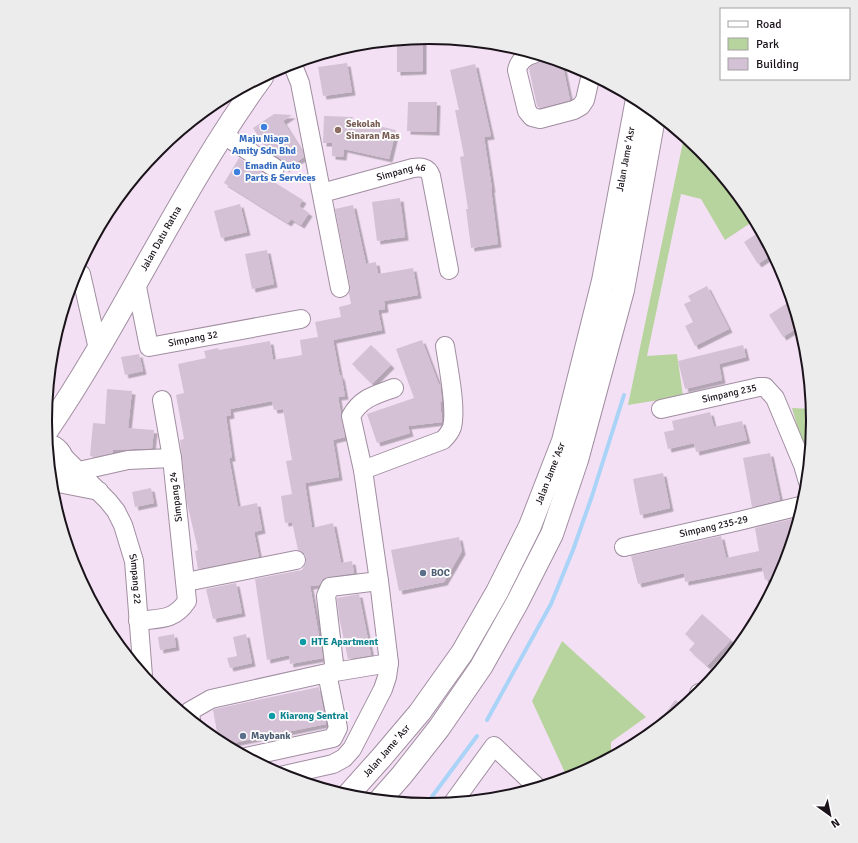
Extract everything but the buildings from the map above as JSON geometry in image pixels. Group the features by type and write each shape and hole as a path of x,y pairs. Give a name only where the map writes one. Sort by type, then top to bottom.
{"main road":[{"name":"Jalan Datu Ratna","path":"52,445 65,404 222,134 255,87"},
{"name":"Jalan Jame 'Asr","path":"351,791 420,712 462,653 498,592 530,526 563,441 567,426 603,281 636,106"},
{"name":"Jalan Jame 'Asr","path":"383,796 439,728 480,667 517,603 552,534 577,460 623,290 654,118"},
{"path":"52,445 63,459 62,472 56,479"}],"street":[{"path":"527,57 522,59 517,70 527,111 532,117 540,119 574,110 581,106 585,100 590,80"},
{"path":"295,69 300,83 340,288"},
{"path":"222,134 275,168"},
{"name":"Simpang 46","path":"322,193 413,168 425,168 430,172 431,176 449,270"},
{"path":"81,275 98,349"},
{"name":"Simpang 32","path":"136,282 149,347 301,319"},
{"path":"363,470 443,440 449,435 452,426 453,403 445,346"},
{"name":"Simpang 235","path":"662,409 759,387 766,387 775,398 804,467"},
{"path":"293,773 332,764 344,758 352,749 383,689 387,677 389,663 379,581 363,470 351,416 357,406 368,398 394,388"},
{"path":"162,400 172,458"},
{"name":"Simpang 22","path":"52,445 99,491 116,511 123,525 134,561 142,666"},
{"name":"Simpang 24","path":"79,471 128,460 172,458 187,601 181,611 170,617 138,621"},
{"path":"57,484 99,491"},
{"name":"Simpang 235-29","path":"624,548 797,507"},
{"path":"186,582 296,560"},
{"path":"379,581 330,587 326,596 335,672 389,663"},
{"path":"190,714 190,711 211,699 327,674 338,728 332,738 254,755"},
{"path":"309,744 314,768"},
{"path":"456,798 494,746 534,784"}],"green space":[{"path":"683,143 713,173 750,223 725,240 701,199 681,194 647,356 677,354 683,396 628,405"},
{"path":"792,408 806,409 805,453"},
{"path":"562,641 646,717 611,742 611,752 565,773 532,701"}],"waterway":[{"path":"487,720 551,604 573,550 592,496 624,395"},
{"path":"430,799 477,736"}],"place":[{"name":"Maju Niaga Amity Sdn Bhd","path":"264,127"},
{"name":"Sekolah Sinaran Mas","path":"338,130"},
{"name":"Emadin Auto Parts & Services","path":"237,172"},
{"name":"BOC","path":"423,573"},
{"name":"HTE Apartment","path":"303,642"},
{"name":"Kiarong Sentral","path":"272,716"},
{"name":"Maybank","path":"243,736"}]}
